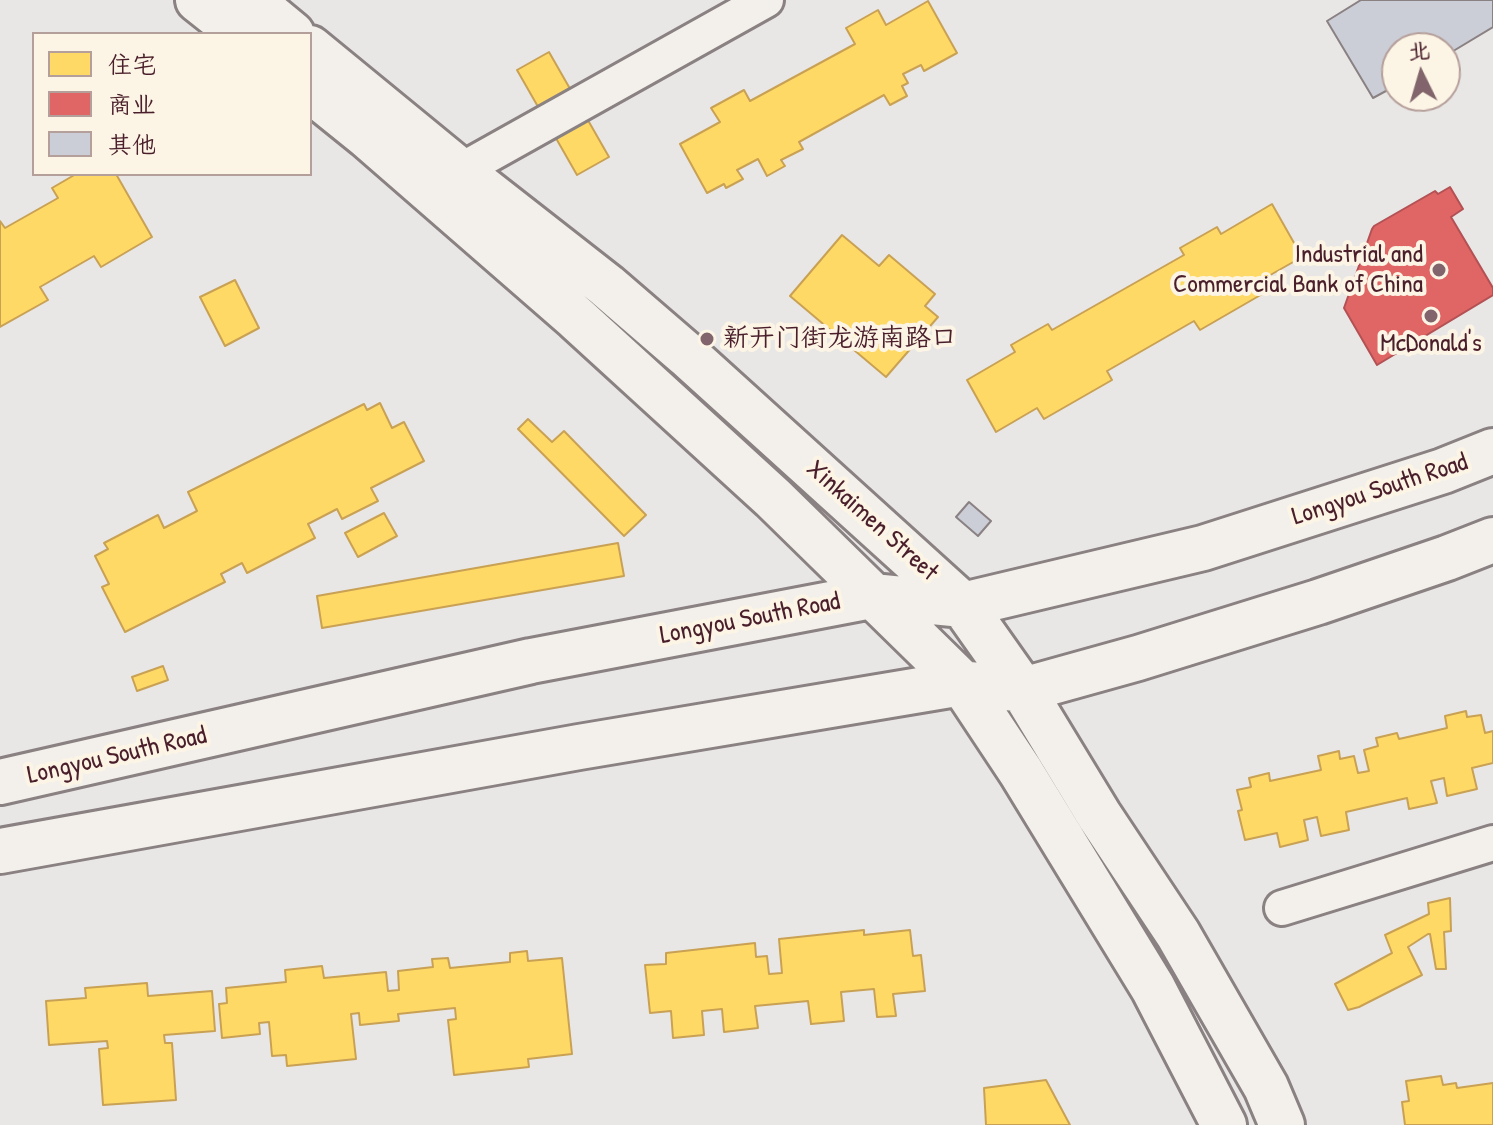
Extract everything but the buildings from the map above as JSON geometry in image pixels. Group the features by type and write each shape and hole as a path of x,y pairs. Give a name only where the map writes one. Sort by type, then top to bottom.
{"main road":[{"path":"198,0 238,32"},
{"path":"251,0 290,32"},
{"name":"Xinkaimen Street","path":"312,50 607,286 963,605 1023,690 1099,815 1178,934 1266,1087 1282,1125"},
{"name":"Xinkaimen Street","path":"312,92 576,318 773,498 962,683 1021,772 1153,988 1224,1125"},
{"name":"Longyou South Road","path":"0,782 531,661 872,596 963,605 1203,548 1443,471 1493,451"},
{"path":"0,851 579,747 962,683 1023,690 1318,602 1493,540"}],"street":[{"path":"460,171 766,0"},
{"path":"1282,908 1493,843"}],"place":[{"name":"Industrial and Commercial Bank of China","path":"1439,270"},
{"name":"McDonald's","path":"1431,316"},
{"name":"新开门街龙游南路口","path":"707,339"}]}
